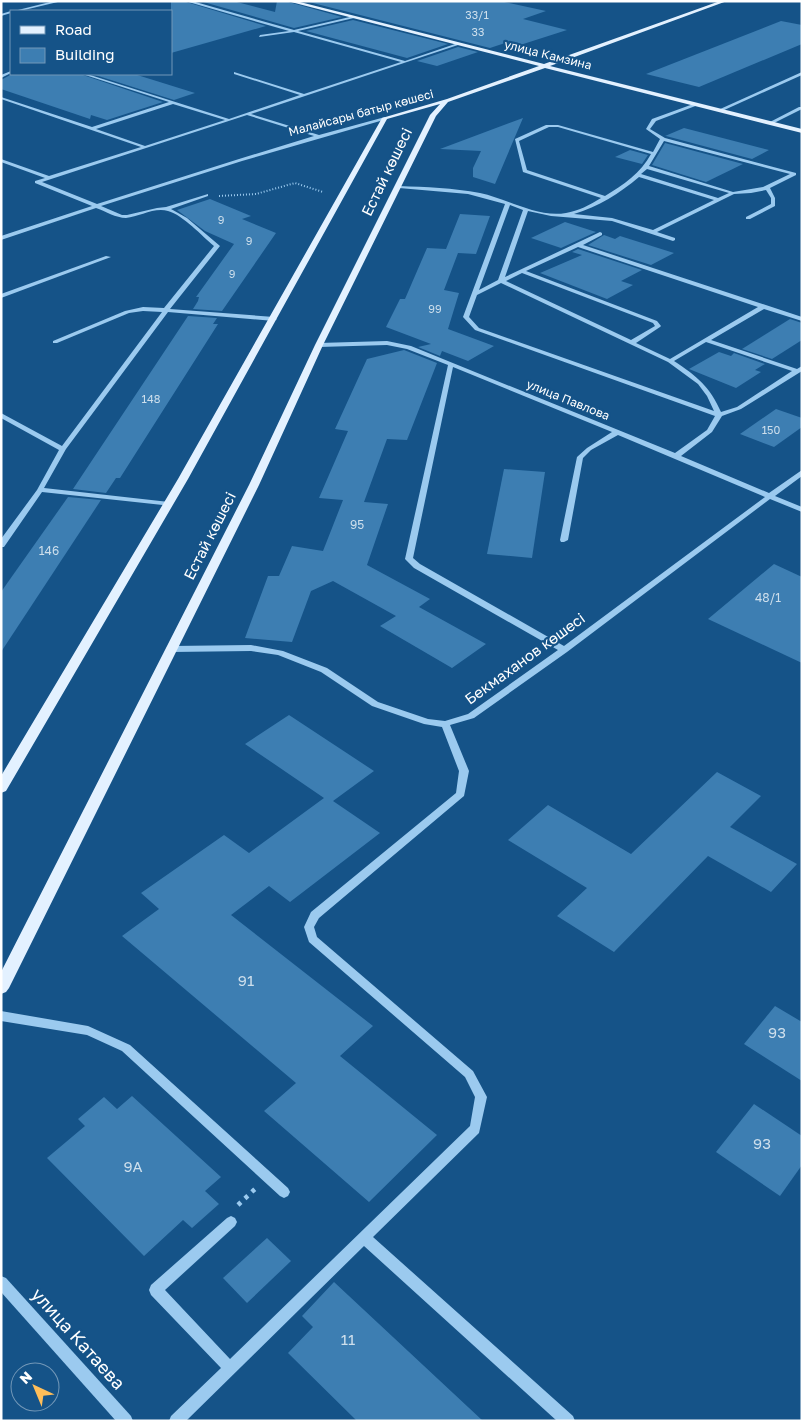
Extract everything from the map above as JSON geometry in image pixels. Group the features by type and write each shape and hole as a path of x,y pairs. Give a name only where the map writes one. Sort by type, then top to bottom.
{"main road":[{"name":"улица Камзина","path":"289,1 802,131"},
{"name":"Малайсары батыр көшесі","path":"386,118 449,100 724,1"},
{"name":"Естай көшесі","path":"1,988 254,485 319,345 399,187 432,115 449,100"},
{"name":"Естай көшесі","path":"1,788 169,504 386,118"}],"street":[{"path":"20,10 60,1"},
{"path":"186,1 405,62"},
{"path":"260,36 294,31 352,17"},
{"path":"206,195 166,208 128,216 96,206 38,182 459,44"},
{"path":"235,73 304,95"},
{"path":"720,110 802,73"},
{"path":"87,75 229,120"},
{"path":"1,98 145,147"},
{"path":"91,129 174,102"},
{"path":"696,104 654,120 648,129 663,139 802,176"},
{"path":"770,123 801,108"},
{"path":"246,114 318,136"},
{"name":"Малайсары батыр көшесі","path":"1,238 318,136 386,118"},
{"path":"605,198 525,171 517,140 548,126 558,126 652,153"},
{"path":"565,215 605,198 638,175 646,167 652,153 663,139"},
{"path":"1,160 49,178"},
{"path":"646,167 732,193 768,189 794,174"},
{"path":"638,175 718,200"},
{"path":"399,187 462,191 495,198 526,210 612,220 653,232 732,193"},
{"path":"748,218 773,205 773,198 768,189"},
{"path":"508,203 466,317 476,329 719,415 739,408 799,370"},
{"path":"1,545 40,490 62,450 166,310 217,246 178,213 166,208"},
{"path":"501,282 526,210"},
{"path":"474,294 578,245 802,319"},
{"path":"1,296 108,257"},
{"path":"501,282 633,342"},
{"path":"719,415 710,393 698,381 670,361 708,341 763,307"},
{"path":"55,342 127,312 143,310 166,310 274,319"},
{"path":"708,341 799,370"},
{"name":"улица Павлова","path":"319,345 401,344 676,456 802,510"},
{"path":"451,364 409,560 564,650"},
{"path":"1,415 62,450"},
{"path":"676,456 710,431 719,415"},
{"path":"564,540 580,458 589,449 617,432"},
{"name":"Бекмаханов көшесі","path":"172,648 251,648 280,653 324,670 375,704 427,722 445,724 471,716 564,650 802,472"},
{"path":"40,490 169,504"},
{"path":"176,1421 475,1129 481,1097 469,1074 313,939 309,927 314,915 461,794 464,771 445,724"},
{"path":"1,1016 88,1031 126,1048 284,1192"},
{"path":"230,1368 156,1290 231,1222"},
{"path":"365,1238 568,1421"},
{"name":"улица Катаева","path":"1,1282 126,1421"}],"lane":[{"path":"653,232 673,239"},
{"path":"578,245 600,234"},
{"path":"523,272 655,322 658,326 633,342"},
{"path":"633,342 670,361"}],"path":[{"path":"200,197 256,194 295,183 323,192"},
{"path":"231,1222 238,1205 268,1177"}],"building":[{"path":"171,1 183,1 266,26 172,53"},
{"path":"200,1 233,1 275,12 277,1 285,1 342,17 294,28"},
{"path":"305,1 500,1 546,11 523,19 567,30 517,46 505,43 490,48"},
{"path":"353,20 448,44 407,58 306,31"},
{"path":"781,21 802,25 802,44 699,87 646,74"},
{"path":"458,47 478,52 437,66 417,61"},
{"path":"10,75 83,75 163,102 107,120 91,115 90,119 1,89 1,80"},
{"path":"95,75 137,75 195,93 174,100"},
{"path":"523,118 495,184 473,177 473,168 481,151 440,149"},
{"path":"684,128 769,150 752,159 665,136"},
{"path":"665,143 743,164 706,182 652,165"},
{"path":"630,150 648,155 642,164 615,157"},
{"path":"210,199 251,216 242,219 276,233 222,311 193,309 199,297 196,297 234,244 205,231 177,210"},
{"path":"460,214 490,216 476,254 458,253 444,290 459,293 448,329 494,346 468,361 442,351 440,356 418,347 431,344 386,327 400,299 405,299 427,248 446,249"},
{"path":"565,222 596,232 561,248 531,238"},
{"path":"604,235 615,239 620,236 674,253 651,265 588,245"},
{"path":"578,249 642,270 621,281 633,285 607,299 540,273 582,255 572,252"},
{"path":"188,316 217,318 213,324 218,324 120,478 116,478 106,493 73,489"},
{"path":"790,319 802,323 802,340 772,359 742,349"},
{"path":"404,350 437,363 407,440 387,439 364,502 388,504 367,565 430,599 419,607 486,644 452,668 380,626 396,616 333,581 311,591 292,642 245,638 268,576 279,576 292,546 323,551 343,500 319,498 348,431 335,429 367,359"},
{"path":"719,352 731,356 734,353 765,364 755,370 761,372 736,388 689,369"},
{"path":"776,409 802,418 802,427 774,447 740,434"},
{"path":"504,469 545,472 532,558 487,554"},
{"path":"68,497 101,500 1,652 1,592"},
{"path":"774,564 802,577 802,663 708,619"},
{"path":"289,715 374,771 333,801 380,833 290,902 269,886 231,915 373,1026 340,1056 437,1135 369,1202 264,1111 296,1083 122,936 159,909 141,893 224,835 249,853 324,798 245,744"},
{"path":"717,772 761,796 730,827 797,864 771,892 708,856 614,952 557,916 587,888 508,840 548,805 631,854"},
{"path":"775,1006 802,1022 802,1081 744,1044"},
{"path":"132,1096 221,1177 205,1191 219,1204 192,1228 183,1220 144,1256 47,1158 85,1126 78,1119 104,1097 117,1109"},
{"path":"754,1104 802,1136 802,1165 780,1196 716,1152"},
{"path":"267,1238 291,1261 247,1303 223,1278"},
{"path":"334,1282 483,1421 357,1421 288,1353 313,1327 302,1316"}]}
